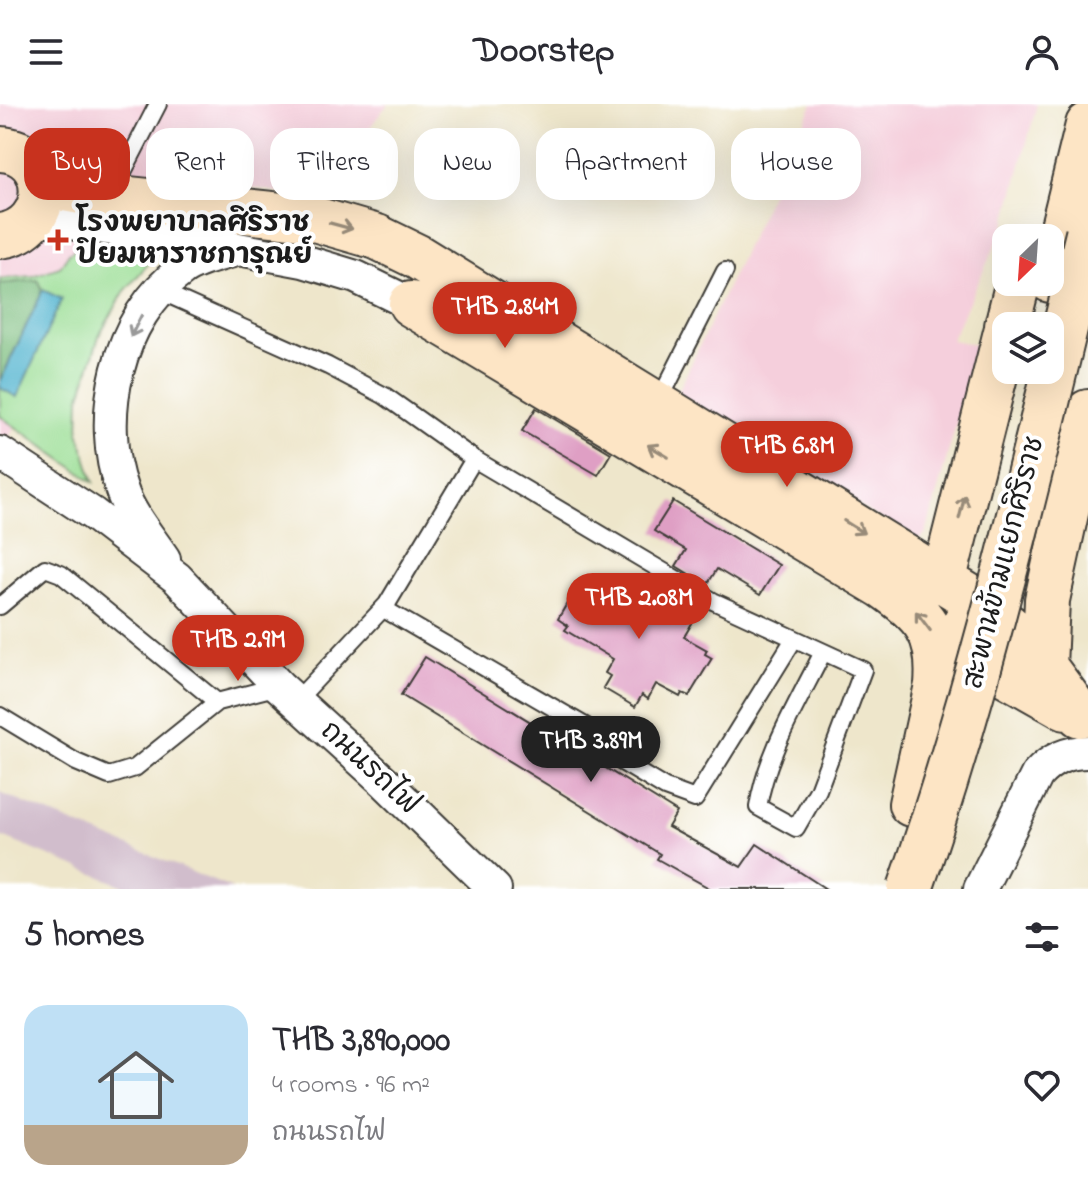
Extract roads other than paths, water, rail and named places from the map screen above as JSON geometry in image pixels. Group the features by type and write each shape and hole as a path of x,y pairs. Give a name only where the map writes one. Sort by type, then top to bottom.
{"main road":[{"path":"1033,224 1063,104"},
{"path":"1064,224 1088,125"},
{"path":"0,149 9,149 24,157 36,169 25,213 94,200"},
{"path":"130,199 282,214 343,226 377,237 416,256 986,607 1027,643 1085,729"},
{"name":"สะพานข้ามแยกศิริราช","path":"910,889 955,755 979,670 1088,234"},
{"path":"411,304 883,586 917,612 933,636 938,665 937,685 911,804"},
{"path":"941,889 993,725 1088,337"},
{"path":"993,384 943,582 970,632 997,669 1085,729"},
{"path":"883,889 968,614 1025,384"},
{"path":"1044,666 1047,600 1088,412"}],"street":[{"path":"25,213 239,249 329,268 356,277 411,304"},
{"name":"ถนนรถไฟ","path":"177,578 123,494 113,460 111,428 117,370 139,318 158,290 184,268 239,249"},
{"name":"ถนนรถไฟ","path":"0,453 93,514 177,578 288,694 386,783 495,889"},
{"path":"980,889 1037,775 1054,759 1065,755 1085,729"}],"lane":[{"path":"130,158 158,104"},
{"path":"658,404 725,271"},
{"path":"158,290 328,366 385,396 474,459 713,601 863,670 818,790 796,828 758,807 762,784 772,758 823,652"},
{"path":"474,459 384,609 585,726 615,758 665,788 695,799 794,639"},
{"path":"0,606 45,568 61,574 217,702"},
{"path":"0,716 76,762 109,776 135,768 217,702 288,694 388,603"}],"water":[{"path":"43,290 62,299 17,397 0,388 0,382"}],"place":[{"name":"โรงพยาบาลศิริราช ปิยมหาราชการุณย์","path":"58,240"}]}
